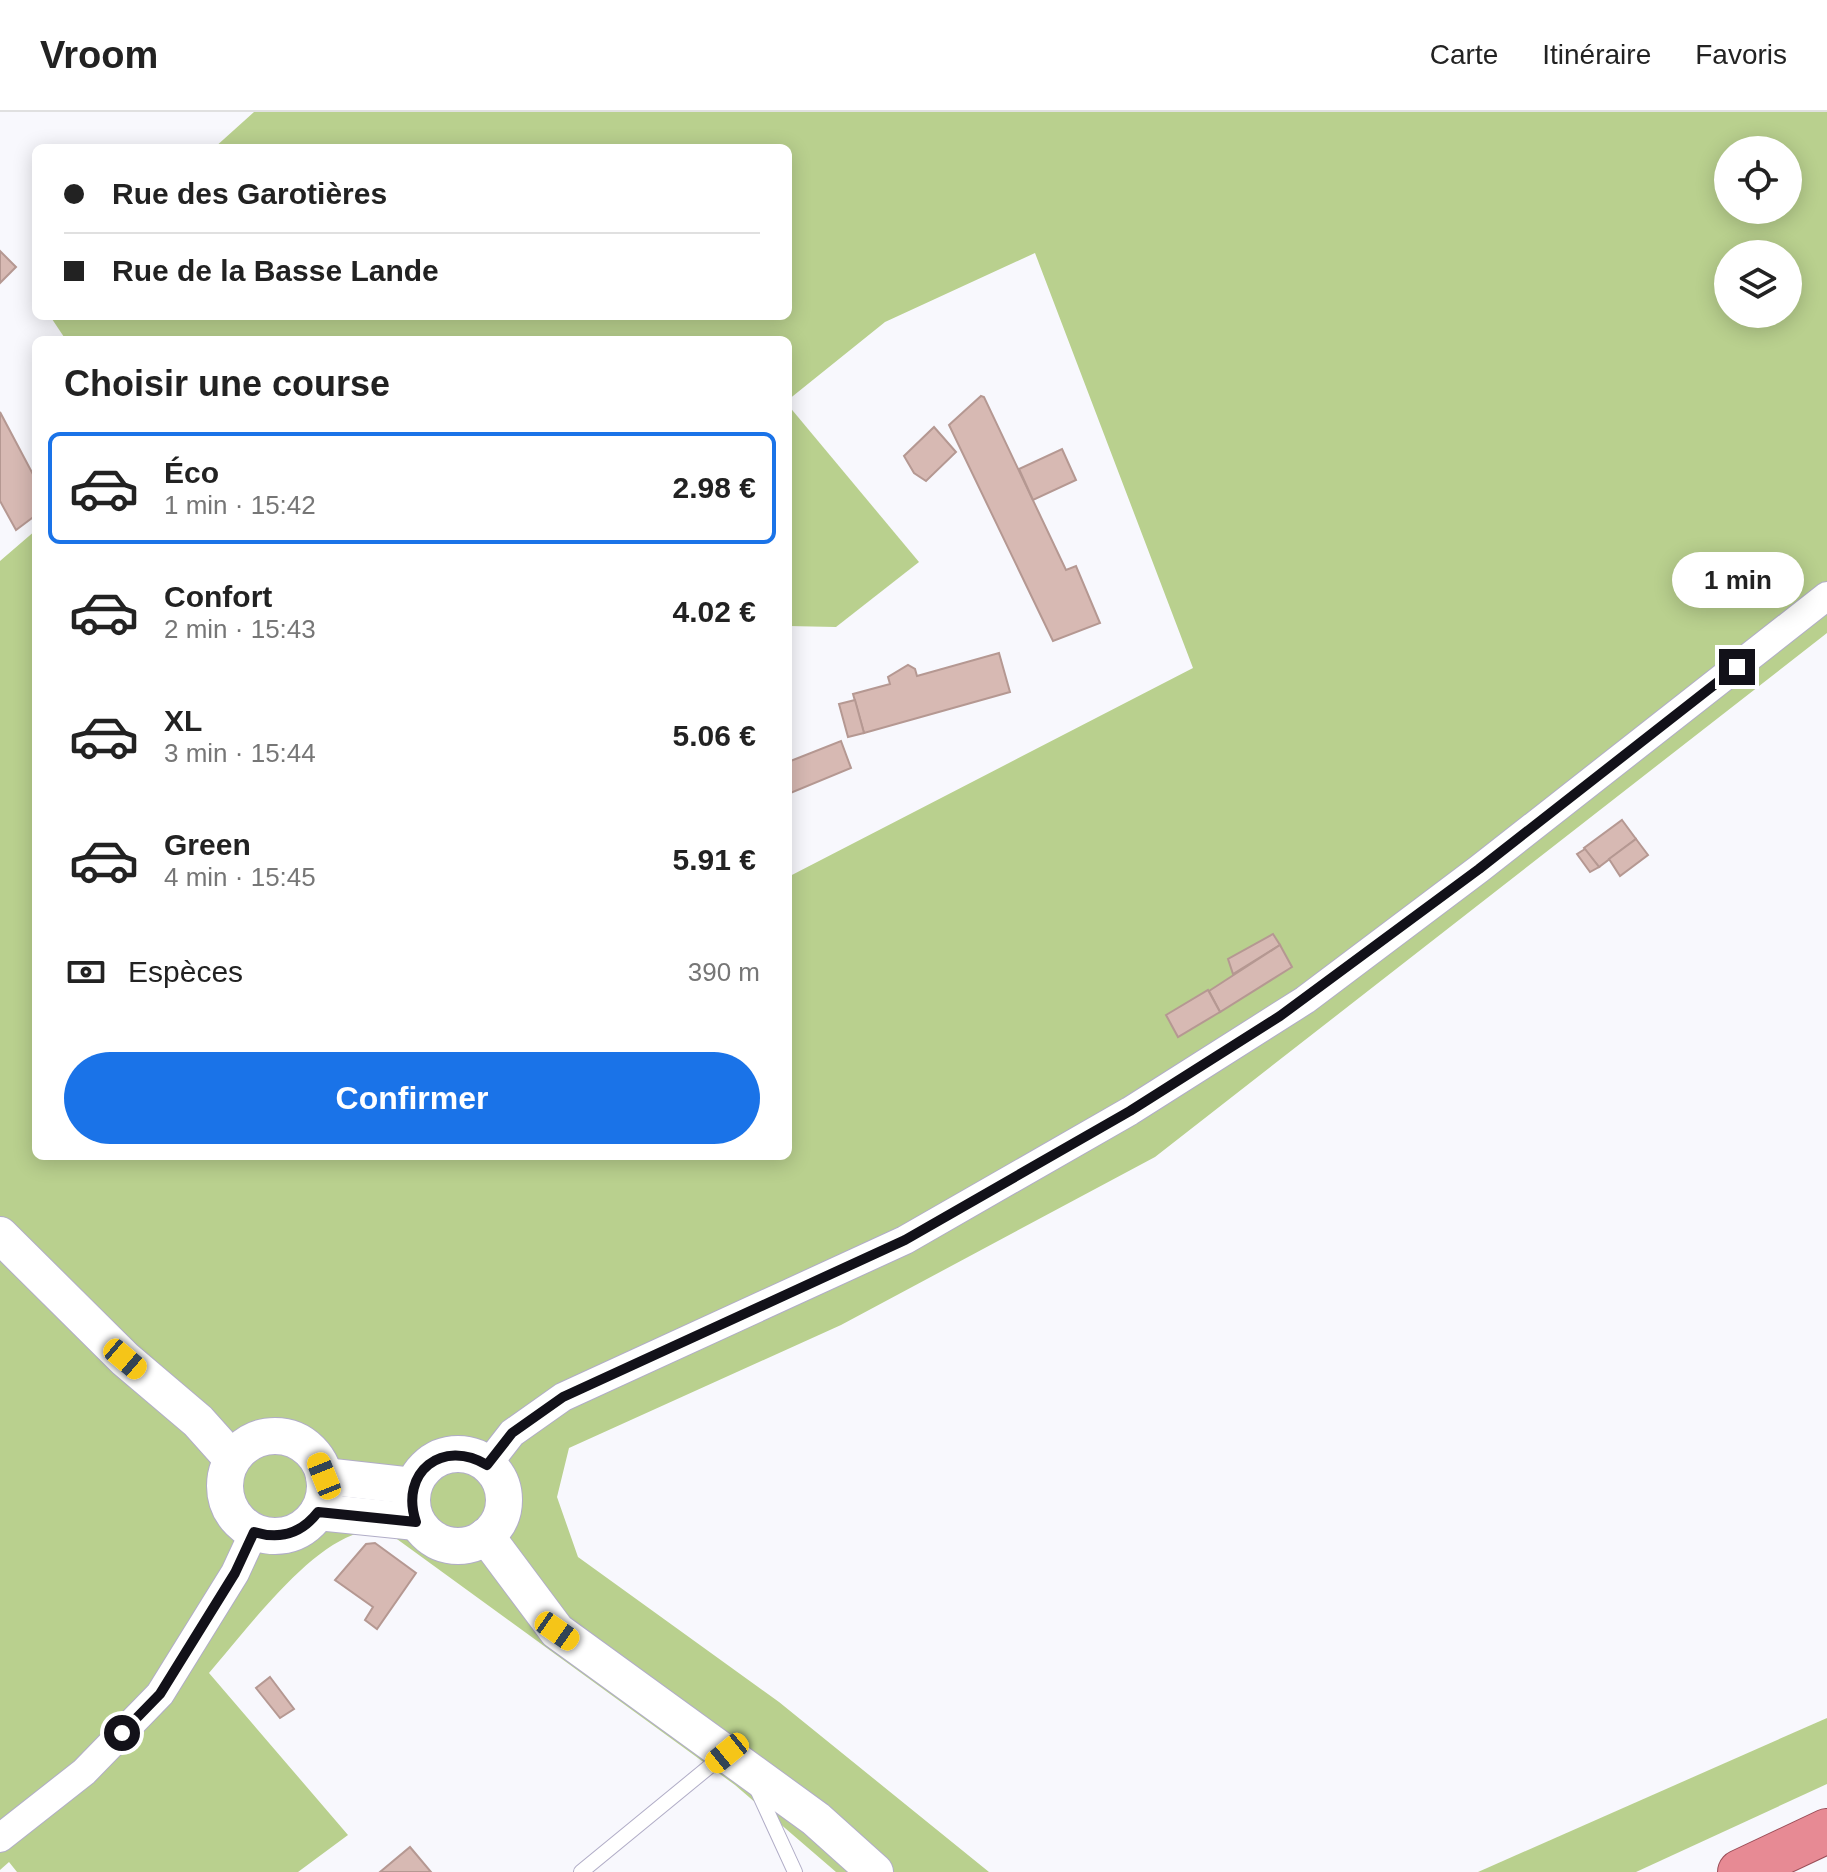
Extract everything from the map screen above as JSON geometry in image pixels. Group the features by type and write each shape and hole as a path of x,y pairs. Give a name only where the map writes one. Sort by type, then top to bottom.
{"highway":[{"path":"1740,1872 1827,1831"}],"street":[{"path":"487,1465 512,1433 563,1397 905,1240 1130,1111 1305,1000 1479,869 1827,596"},
{"path":"0,1235 125,1359 198,1421 232,1459"},
{"path":"275,1435 307,1447 318,1460 324,1476 323,1501 318,1512 309,1524 283,1536 254,1532 239,1523 229,1508 225,1492 225,1475 232,1459 244,1446 259,1438 275,1435"},
{"path":"460,1454 487,1465 502,1487 504,1501 502,1515 486,1536 474,1543 448,1545 424,1533 415,1504 431,1462 460,1454"},
{"path":"324,1476 415,1504"},
{"path":"318,1512 415,1504"},
{"path":"0,1838 84,1772 160,1694 235,1573 254,1532"},
{"path":"486,1536 557,1631 816,1819 875,1872"}],"lane":[{"path":"581,1872 737,1760 795,1872"}],"green space":[{"path":"254,112 1827,112 1827,633 1155,1157 841,1325 569,1448 557,1497 578,1557 779,1702 989,1872 836,1872 735,1785 390,1534 370,1532 339,1541 298,1573 209,1673 348,1835 298,1872 17,1872 9,1862 0,1870 0,561 32,533 32,1160 792,1160 792,875 1193,668 1035,253 885,322 792,397 792,336 63,336 53,320 792,320 792,144 218,144"},
{"path":"792,410 919,562 836,627 792,626"},
{"path":"1827,1718 1827,1784 1636,1872 1478,1872"}],"building":[{"path":"0,251 16,267 0,283"},
{"path":"981,396 1066,570 1076,566 1100,623 1053,641 949,425"},
{"path":"0,412 32,472 32,518 16,530 0,501"},
{"path":"934,427 956,452 926,481 914,473 904,456"},
{"path":"1062,449 1076,480 1033,500 1019,469"},
{"path":"999,653 1010,692 864,733 853,694 890,684 888,677 908,665 915,669 917,676"},
{"path":"855,700 864,733 848,737 839,704"},
{"path":"841,741 851,768 792,792 792,760"},
{"path":"1622,820 1636,839 1599,867 1584,848"},
{"path":"1636,839 1648,855 1620,876 1609,859"},
{"path":"1585,849 1599,867 1590,872 1577,854"},
{"path":"1273,934 1280,945 1233,974 1228,959"},
{"path":"1280,945 1292,967 1220,1012 1209,991"},
{"path":"1208,990 1220,1012 1178,1037 1166,1015"},
{"path":"375,1543 416,1573 377,1629 365,1620 373,1607 335,1580 366,1544"},
{"path":"270,1677 294,1709 280,1718 256,1688"},
{"path":"410,1847 431,1872 380,1872"}],"route":[{"path":"122,1733 160,1694 235,1573 254,1532 267,1536 296,1532 309,1524 318,1512 416,1522 411,1498 413,1486 431,1462 460,1454 474,1457 487,1465 512,1433 563,1397 905,1240 1053,1157 1305,1000 1479,869 1737,667"}]}
